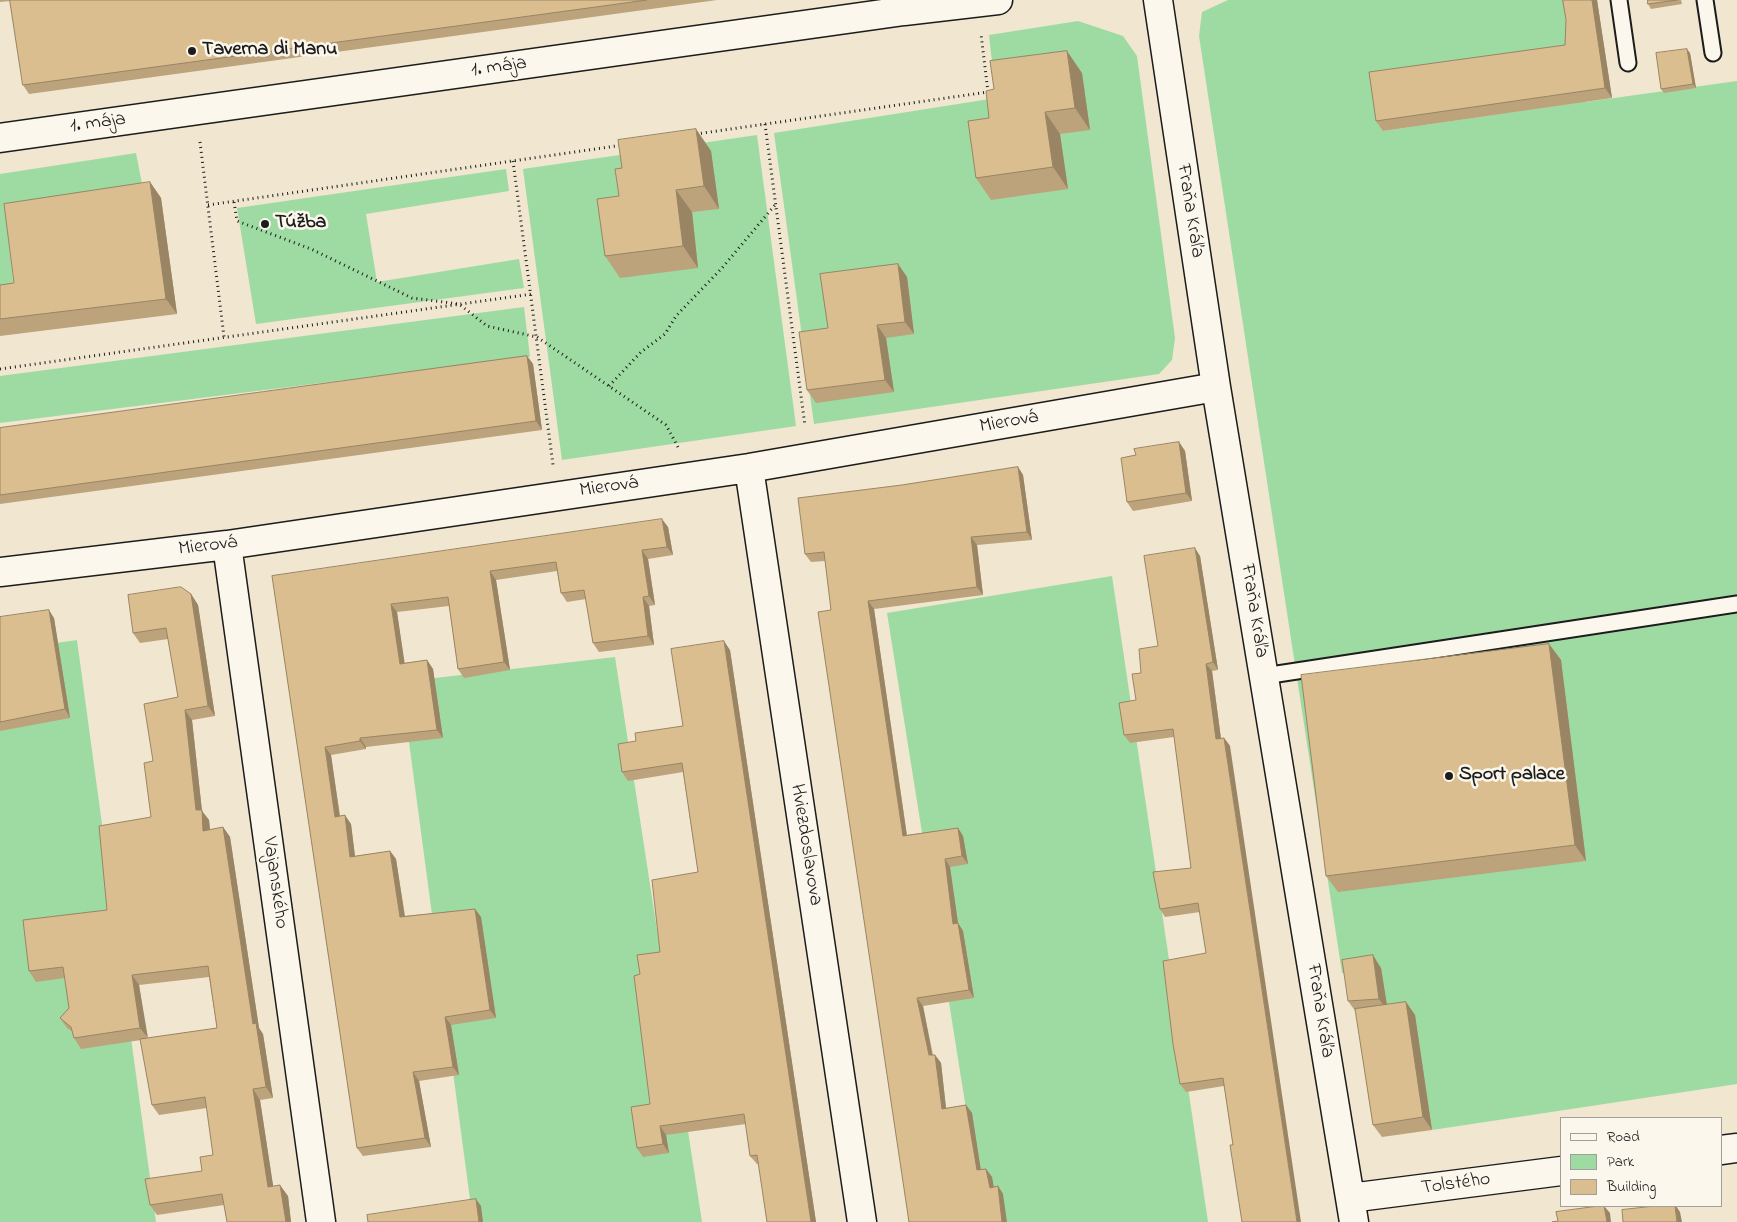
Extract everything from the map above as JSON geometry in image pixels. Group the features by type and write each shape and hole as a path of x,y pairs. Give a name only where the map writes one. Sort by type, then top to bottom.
{"street":[{"name":"Fraňa Kráľa","path":"1158,0 1216,387 1352,1210"},
{"name":"1. mája","path":"0,138 903,5 982,7"},
{"name":"Mierová","path":"0,572 227,545 749,468 1216,387"},
{"name":"Hviezdoslavova","path":"749,468 862,1222"},
{"name":"Vajanského","path":"227,545 321,1222"},
{"path":"1722,1150 1737,1148"},
{"name":"Tolstého","path":"1352,1210 1560,1171"}],"lane":[{"path":"1619,0 1628,63"},
{"path":"1705,0 1713,53"},
{"path":"1264,676 1737,604"}],"path":[{"path":"687,136 988,92 982,7"},
{"path":"765,124 806,434"},
{"path":"200,140 224,337"},
{"path":"208,206 629,144"},
{"path":"513,161 532,294 557,496"},
{"path":"234,202 237,221 311,249 412,298 459,304 487,326 537,337 666,425 681,452"},
{"path":"609,386 641,352 665,334 676,316 722,268 775,204"},
{"path":"0,369 532,294"}],"green space":[{"path":"1228,0 1569,0 1585,102 1737,81 1737,1084 1432,1130 1351,973 1342,973 1199,36 1202,12","holes":["1376,82 1554,106 1383,131"]},
{"path":"1078,21 1123,36 1137,56 1175,338 1172,360 1159,374 814,424 774,133 996,98 989,35"},
{"path":"757,135 796,426 562,460 523,169"},
{"path":"136,153 143,189 6,215 14,290 0,292 0,174"},
{"path":"506,169 509,191 366,214 377,282 519,259 524,288 256,324 237,208"},
{"path":"524,307 530,357 0,423 0,376"},
{"path":"1112,576 1208,1222 984,1222 887,613"},
{"path":"77,640 156,1222 0,1222 0,651"},
{"path":"615,657 702,1222 473,1222 401,682"}],"building":[{"path":"10,0 647,0 23,85"},
{"path":"1563,0 1592,0 1605,88 1376,121 1369,72 1565,45 1566,20"},
{"path":"1648,0 1677,0 1648,4"},
{"path":"1687,49 1693,84 1661,89 1656,53"},
{"path":"1067,51 1075,108 1045,112 1053,167 976,178 968,121 989,118 986,91 994,89 990,61"},
{"path":"696,129 704,186 676,190 683,246 605,256 597,199 619,196 615,169 622,168 618,140"},
{"path":"150,182 166,299 0,319 0,285 14,283 4,204"},
{"path":"898,264 905,322 877,325 885,380 807,390 799,332 828,328 820,274"},
{"path":"527,356 536,421 0,495 0,428"},
{"path":"1179,442 1186,493 1127,502 1121,458 1136,455 1134,449"},
{"path":"1018,467 1027,532 971,537 977,587 868,601 903,836 958,828 962,856 945,859 953,924 958,923 969,990 917,998 929,1055 935,1055 942,1109 966,1105 977,1170 986,1169 990,1188 998,1186 1002,1222 909,1222 818,612 831,610 824,552 805,554 798,498 902,485"},
{"path":"662,519 667,547 642,550 649,596 643,597 648,636 593,643 584,590 561,593 556,562 490,571 504,662 458,669 448,597 391,604 400,664 427,660 437,730 360,738 360,741 325,747 335,817 345,815 350,857 390,851 400,917 475,909 490,1010 445,1017 453,1067 413,1072 425,1138 357,1148 272,576"},
{"path":"1195,548 1213,662 1206,664 1216,739 1224,738 1297,1222 1242,1222 1230,1145 1233,1145 1223,1078 1180,1084 1163,961 1206,953 1198,903 1160,909 1153,872 1191,868 1173,729 1124,735 1119,703 1136,700 1132,674 1141,673 1139,649 1158,646 1144,556"},
{"path":"181,587 191,594 208,706 185,710 196,810 202,810 203,831 223,827 253,1024 256,1023 266,1087 253,1089 268,1187 280,1185 286,1222 227,1222 222,1194 150,1205 145,1179 202,1171 200,1157 213,1155 205,1097 152,1105 140,1039 217,1028 208,966 132,975 140,1028 74,1038 71,1027 60,1018 69,1008 63,967 29,971 23,920 107,910 99,826 151,817 144,763 153,761 144,704 178,697 166,628 133,633 128,595"},
{"path":"49,610 65,709 0,722 0,617"},
{"path":"724,641 811,1222 767,1222 757,1155 750,1156 744,1114 660,1126 663,1144 637,1148 631,1107 650,1104 634,976 640,974 637,955 660,952 652,880 698,872 682,763 622,772 618,744 636,741 635,733 683,726 671,649"},
{"name":"Sport palace","path":"1549,644 1575,845 1326,876 1301,675"},
{"path":"1373,955 1379,999 1348,1001 1342,960"},
{"path":"1406,1002 1423,1117 1373,1125 1355,1009"},
{"path":"476,1199 479,1222 368,1222 367,1215"},
{"path":"1604,1207 1607,1222 1552,1222 1558,1221 1556,1212"},
{"path":"1647,1207 1675,1207 1677,1222 1623,1222 1622,1210"}],"place":[{"name":"Taverna di Manu","path":"192,51"},
{"name":"Túžba","path":"265,224"},
{"name":"Sport palace","path":"1449,776"}]}
